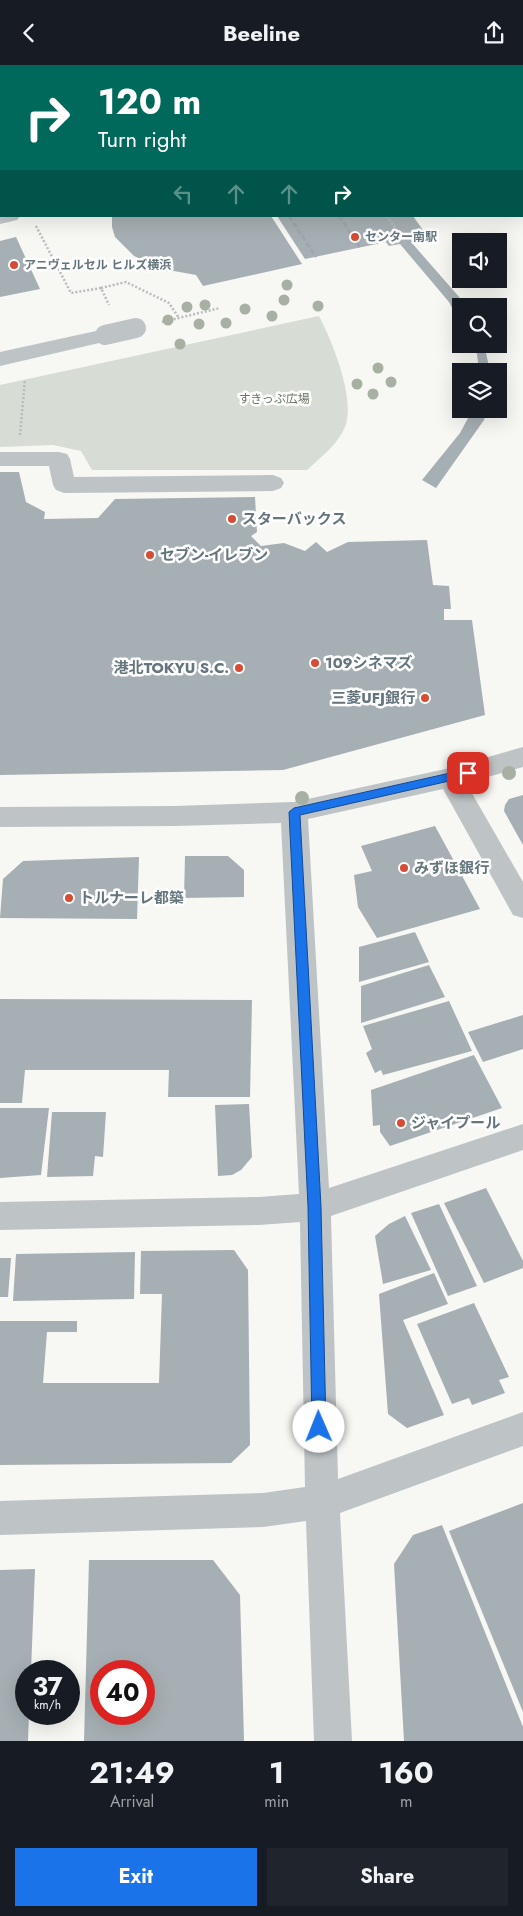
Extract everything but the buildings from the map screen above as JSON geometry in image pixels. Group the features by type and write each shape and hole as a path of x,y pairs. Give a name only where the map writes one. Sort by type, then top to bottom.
{"street":[{"path":"0,359 136,328"},
{"path":"9,459 60,459 64,485 273,483"},
{"path":"0,817 175,816 294,812 450,779 523,757"},
{"path":"450,779 523,907"},
{"path":"294,812 315,1207 322,1501 333,1741"},
{"path":"0,1216 259,1211 315,1207 523,1137"},
{"path":"0,1518 263,1510 322,1501 523,1429"}],"path":[{"path":"388,217 406,243"},
{"path":"35,225 71,293"},
{"path":"101,288 126,282 169,303 179,318"},
{"path":"136,328 220,308"},
{"path":"9,459 28,353"}],"green space":[{"name":"すきっぷ広場","path":"319,316 341,370 348,415 345,427 338,439 307,470 92,470 81,451 53,445 0,447 0,385"}],"railway":[{"path":"290,217 316,257"},
{"path":"340,217 360,247"}],"place":[{"name":"センター南駅","path":"355,237"},
{"name":"アニヴェルセル ヒルズ横浜","path":"14,265"},
{"name":"スターバックス","path":"232,519"},
{"name":"セブン-イレブン","path":"150,555"},
{"name":"109シネマズ","path":"315,663"},
{"name":"港北TOKYU S.C.","path":"239,668"},
{"name":"三菱UFJ銀行","path":"425,698"},
{"name":"みずほ銀行","path":"404,868"},
{"name":"トルナーレ都築","path":"69,898"},
{"name":"ジャイプール","path":"401,1123"}],"route":[{"path":"319,1427 315,1207 294,812 450,779 468,773"}]}
